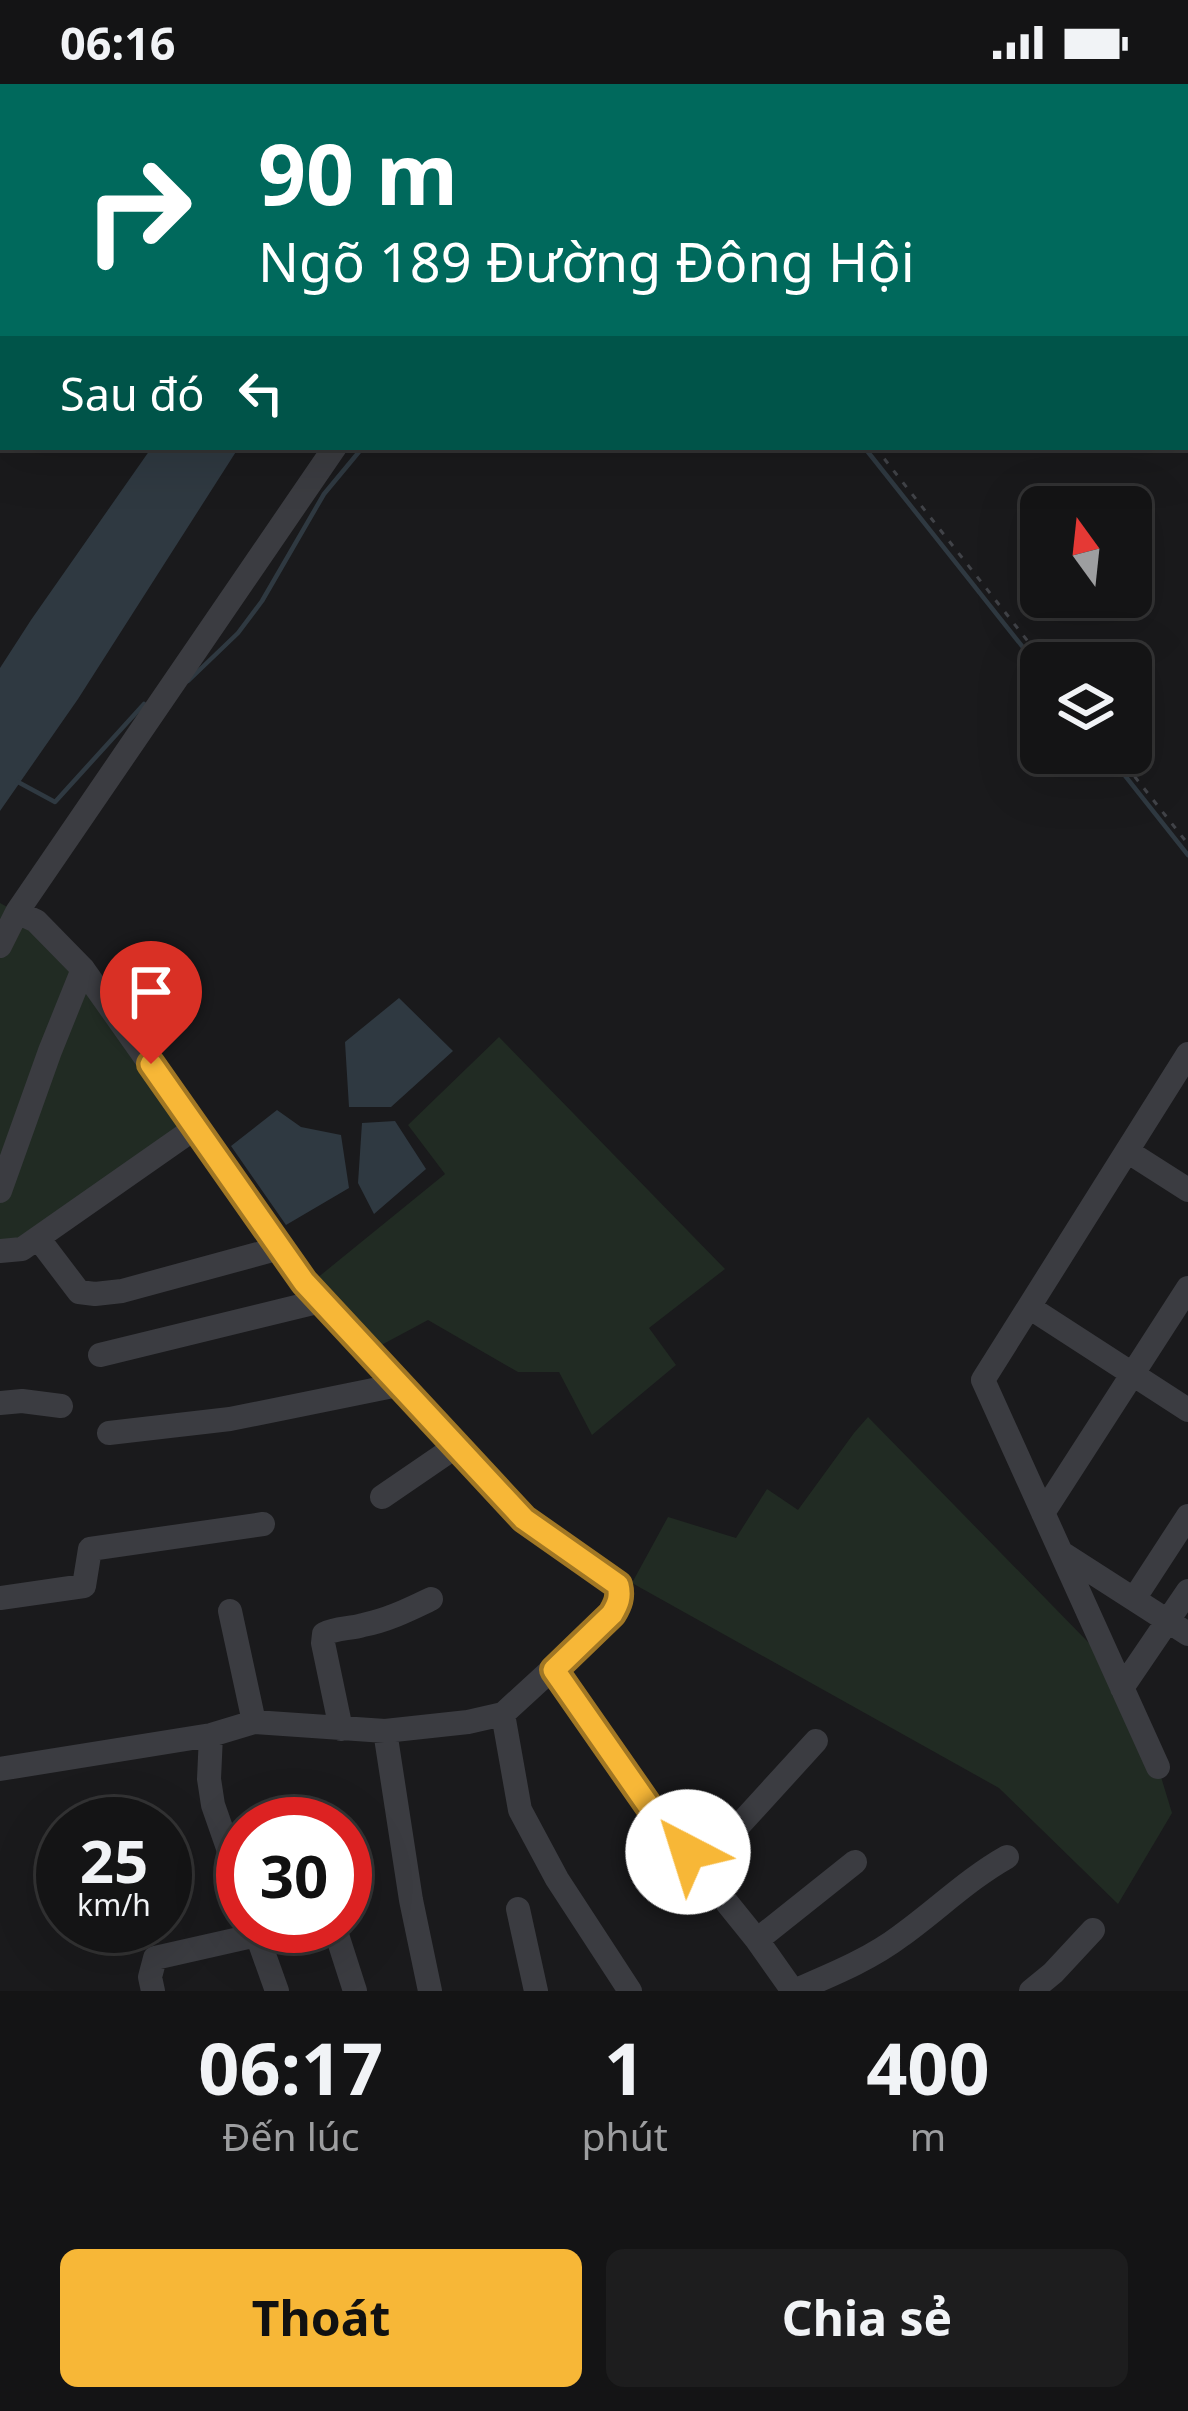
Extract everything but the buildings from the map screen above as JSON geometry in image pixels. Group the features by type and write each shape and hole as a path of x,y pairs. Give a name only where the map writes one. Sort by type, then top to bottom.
{"street":[{"path":"0,946 17,912 333,450"},
{"path":"0,1769 211,1735 254,1722 385,1731 503,1714 612,1614 620,1594 618,1585 524,1519 321,1301 83,969 36,921 17,912"},
{"path":"0,1191 83,969"},
{"path":"1158,1767 983,1380 1188,1054"},
{"path":"0,1251 22,1249 195,1128"},
{"path":"1127,1151 1188,1190"},
{"path":"38,1238 80,1292 95,1294 122,1291 280,1248"},
{"path":"1042,1513 1188,1288"},
{"path":"100,1354 321,1301"},
{"path":"1029,1307 1188,1410"},
{"path":"109,1433 230,1419 398,1385"},
{"path":"0,1403 61,1406"},
{"path":"382,1497 455,1447"},
{"path":"1134,1599 1188,1516"},
{"path":"0,1598 84,1586 90,1549 263,1524"},
{"path":"1060,1552 1178,1628"},
{"path":"1122,1688 1178,1628 1188,1591"},
{"path":"341,1729 324,1634 393,1618 431,1599"},
{"path":"230,1611 254,1722"},
{"path":"554,1670 648,1805 794,1991 864,1960 1007,1856"},
{"path":"503,1714 520,1810 557,1879 630,1991"},
{"path":"385,1731 430,1991"},
{"path":"211,1735 209,1779 216,1814"},
{"path":"700,1868 816,1741"},
{"path":"757,1940 855,1862"},
{"path":"518,1909 536,1991"},
{"path":"1031,1991 1093,1930"},
{"path":"153,1991 149,1977 155,1958 216,1941"},
{"path":"264,1953 277,1991"},
{"path":"343,1953 355,1991"}],"path":[{"path":"877,450 1028,642"},
{"path":"1133,774 1188,844"}],"shaded area":[{"path":"150,450 237,450 78,699 0,811 0,668"},
{"path":"0,903 31,923 85,974 195,1128 38,1238 0,1244"},
{"path":"399,998 453,1051 391,1107 349,1107 345,1042"},
{"path":"499,1037 725,1269 649,1328 676,1365 592,1435 559,1372 518,1372 428,1320 372,1350 311,1283 445,1174 408,1125"},
{"path":"277,1110 301,1127 341,1135 349,1188 286,1225 231,1146"},
{"path":"395,1121 426,1169 374,1214 358,1183 362,1123"},
{"path":"868,1417 1089,1643 1122,1688 1158,1767 1172,1813 1118,1904 999,1788 632,1583 668,1517 736,1538 767,1489 798,1510"}],"waterway":[{"path":"188,681 238,633 262,601 324,494 361,450"},
{"path":"866,450 1020,644"},
{"path":"18,782 55,802 144,704"},
{"path":"1124,774 1188,855"}],"route":[{"path":"151,1064 304,1282 524,1519 618,1585 620,1594 612,1614 554,1670 648,1805 688,1852"}]}
